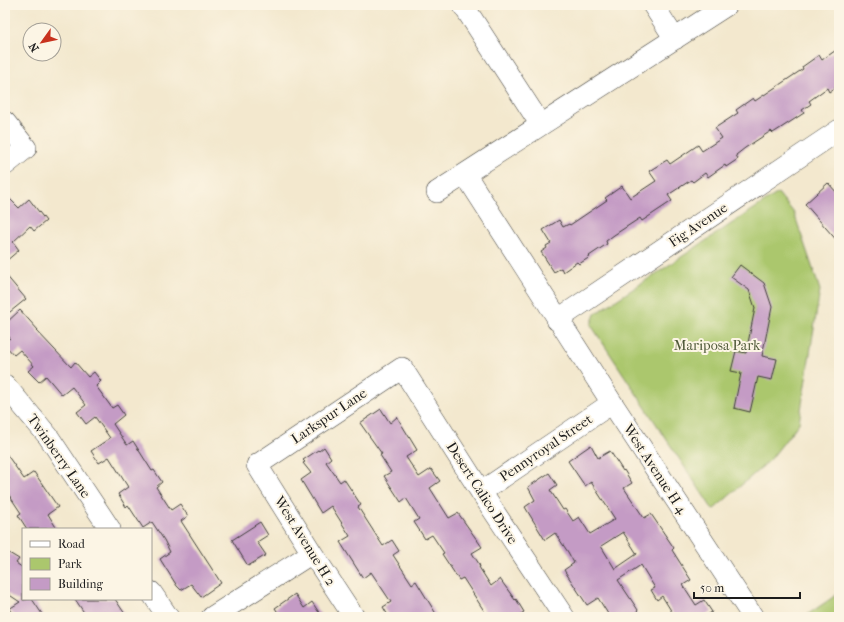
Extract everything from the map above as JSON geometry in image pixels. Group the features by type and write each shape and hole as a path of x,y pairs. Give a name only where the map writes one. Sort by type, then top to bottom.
{"street":[{"path":"463,5 541,125"},
{"path":"653,5 675,39"},
{"path":"437,192 727,5"},
{"path":"5,122 26,148 5,165"},
{"name":"Fig Avenue","path":"558,320 839,130"},
{"name":"West Avenue H 4","path":"465,174 558,320 752,617"},
{"name":"Larkspur Lane","path":"257,465 402,368"},
{"name":"Desert Calico Drive","path":"402,368 481,492 564,617"},
{"name":"Twinberry Lane","path":"5,385 48,436 109,528"},
{"name":"Pennyroyal Street","path":"481,492 612,403"},
{"name":"West Avenue H 2","path":"257,465 354,617"},
{"path":"212,617 312,553"},
{"path":"152,593 168,617"}],"green space":[{"name":"Mariposa Park","path":"778,193 794,213 820,290 799,423 770,460 713,510 591,325 595,314"},
{"path":"839,593 839,617 804,617"}],"building":[{"path":"839,48 839,85 829,92 827,88 809,101 811,104 802,110 804,113 773,133 771,131 745,148 736,155 738,159 726,167 725,165 708,177 705,173 693,182 691,180 668,195 672,201 642,221 640,218 614,235 606,241 607,244 579,264 577,262 563,272 561,268 554,272 541,252 551,243 543,230 559,220 563,227 569,224 570,225 607,200 605,198 622,186 630,198 656,181 649,171 667,160 670,164 698,145 702,151 722,138 715,128 738,113 736,110 753,98 755,101 803,69 802,67 819,55 822,60"},
{"path":"828,183 839,195 839,243 805,204"},
{"path":"5,194 19,208 29,199 46,221 34,231 30,226 13,242 19,250 5,262"},
{"path":"740,265 764,283 772,307 762,356 777,359 772,380 758,377 750,412 734,408 741,373 731,371 736,351 746,353 755,308 749,290 731,277"},
{"path":"5,274 26,299 5,316"},
{"path":"20,310 38,330 37,331 71,367 75,362 88,377 94,372 101,381 96,386 112,408 117,405 124,415 113,424 127,445 133,441 152,471 154,470 162,482 156,487 171,510 180,504 188,516 181,521 221,583 201,597 191,584 181,590 177,586 160,559 170,552 164,540 152,522 143,528 128,505 126,507 118,494 128,487 109,457 99,463 91,451 110,438 95,417 86,424 77,412 86,405 72,387 62,395 46,376 39,382 28,371 34,366 20,350 14,355 5,345 5,342 10,338 5,332 5,324"},
{"path":"381,409 390,423 397,417 417,450 406,457 419,477 431,469 440,481 430,488 449,518 458,513 482,547 472,553 491,586 500,579 524,612 516,617 488,617 463,578 459,580 442,554 444,553 432,535 425,539 414,522 419,519 406,498 401,502 384,476 391,472 380,455 382,454 360,423"},
{"path":"591,445 598,458 610,451 632,483 624,488 644,518 651,514 674,548 672,550 691,580 683,585 696,605 704,600 712,612 704,617 675,617 662,596 657,600 651,590 655,588 641,565 618,580 638,610 636,612 639,617 610,617 598,598 587,605 564,570 574,563 568,552 555,533 545,540 525,507 535,500 528,487 549,473 557,485 550,490 563,510 565,509 573,521 579,517 590,534 615,519 591,482 585,486 568,461","holes":["623,532 637,554 615,569 601,546"]},
{"path":"324,447 331,458 326,462 340,482 344,479 361,505 358,507 383,546 392,540 399,551 393,555 412,584 416,581 438,617 389,617 383,607 391,602 371,572 363,578 340,542 350,536 331,506 321,513 301,480 311,473 303,463 305,462 303,460"},
{"path":"5,452 24,479 34,472 58,507 48,514 56,528 26,528 18,515 21,513 5,489"},
{"path":"260,522 268,535 257,542 266,555 248,566 232,540"},
{"path":"9,553 19,559 16,563 22,567 22,600 33,600 44,617 15,617 9,609 20,602 5,592 5,555 7,556"},
{"path":"295,594 304,608 312,602 322,617 281,617 275,608"},
{"path":"76,600 116,600 127,617 87,617"}]}
